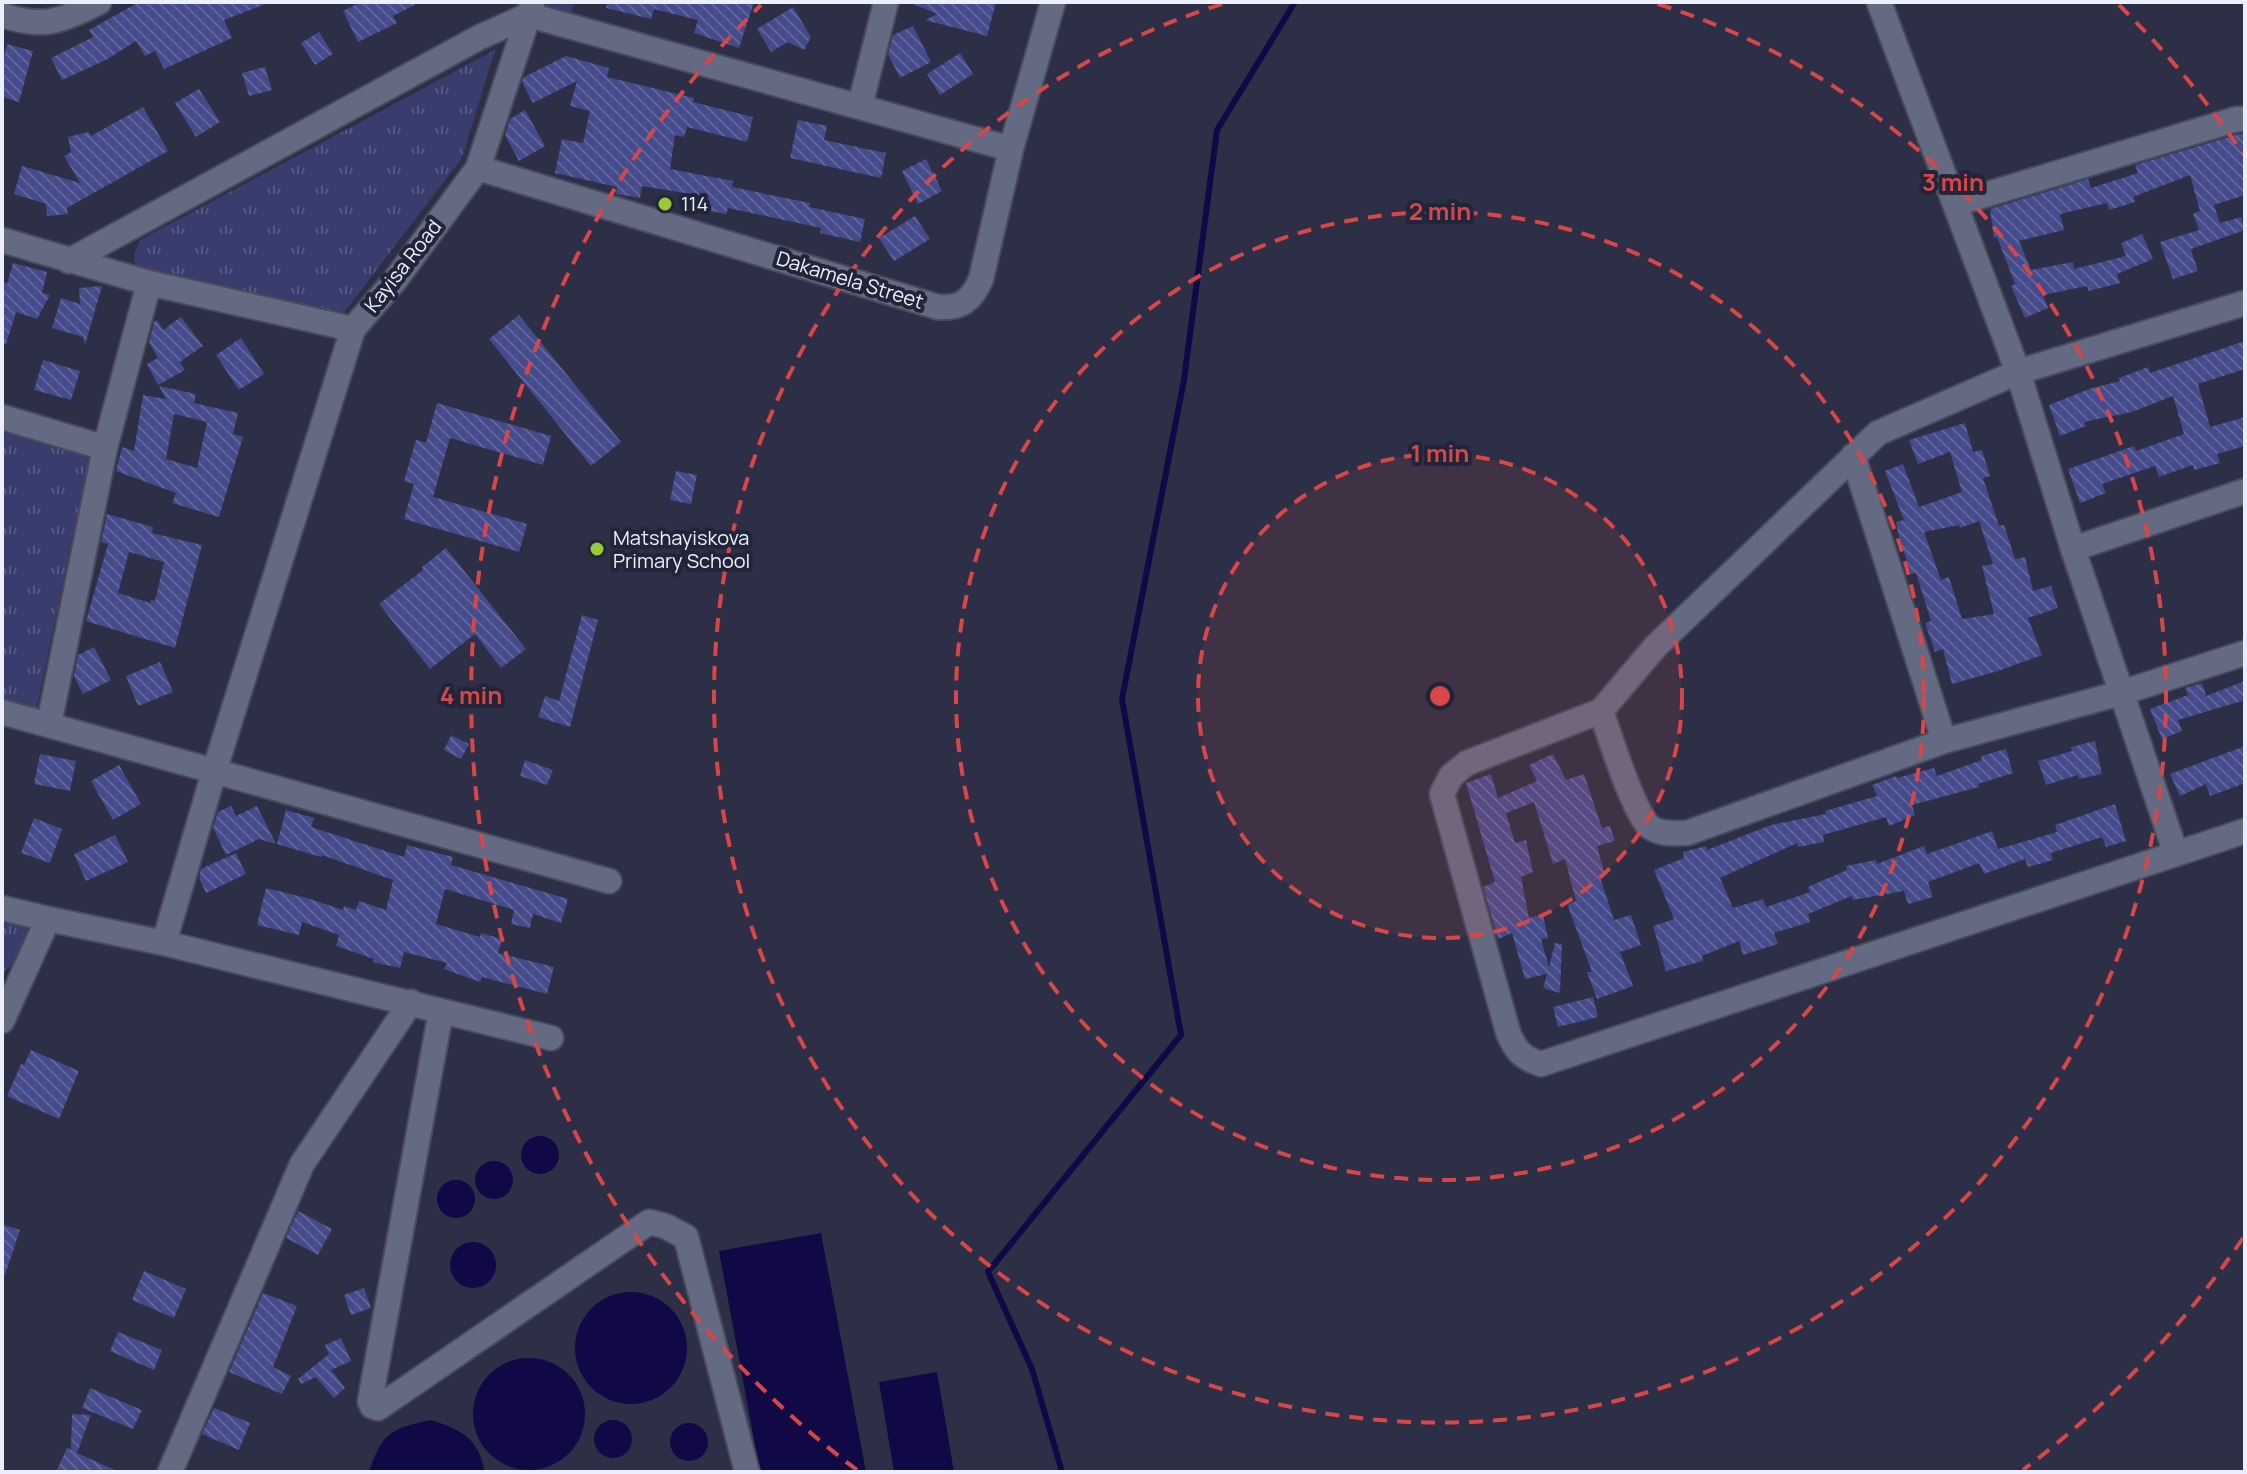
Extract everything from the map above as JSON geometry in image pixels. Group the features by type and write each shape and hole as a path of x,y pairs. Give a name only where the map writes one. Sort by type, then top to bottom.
{"street":[{"path":"2,15 34,23 53,22 99,2"},
{"path":"860,106 886,2"},
{"name":"Dakamela Street","path":"478,168 938,307 953,308 975,294 981,279 1011,149 1053,2"},
{"path":"1879,2 2018,372 2073,549 2176,854"},
{"path":"69,261 531,8 1011,149"},
{"name":"Kayisa Road","path":"2,240 149,283 353,329 396,279 478,168 531,8"},
{"path":"1955,204 2245,119"},
{"path":"49,724 105,448 149,283"},
{"path":"2245,303 2018,372 1878,433 1656,646 1601,711 1467,763 1451,776 1442,794 1514,1049 1527,1060 1541,1064 2245,831"},
{"path":"164,943 214,772 353,329"},
{"path":"2,417 105,448"},
{"path":"1853,456 1944,741"},
{"path":"2073,549 2245,491"},
{"path":"1601,711 1636,804 1650,827 1666,833 1687,833 1944,741 2121,693 2245,653"},
{"path":"2,712 609,881"},
{"path":"2,908 164,943 551,1038"},
{"path":"2,1021 7,995 48,919"},
{"path":"170,1472 302,1164 411,1002"},
{"path":"441,1011 370,1401 372,1406 378,1408 649,1222 686,1237 747,1472"}],"green space":[{"path":"540,2 574,2 571,14 541,5"},
{"path":"495,50 462,158 342,315 142,270 135,264 134,254 140,240"},
{"path":"2,431 90,455 36,711 2,702"},
{"path":"2,914 19,919 29,931 17,961 2,973"}],"shaded area":[{"path":"540,1136 553,1142 559,1155 553,1168 540,1174 527,1168 521,1155 527,1142"},
{"path":"494,1161 507,1167 513,1180 507,1193 494,1199 481,1193 475,1180 481,1167"},
{"path":"456,1180 469,1186 475,1199 469,1212 456,1218 443,1212 437,1199 443,1186"},
{"path":"821,1233 866,1472 760,1472 719,1251"},
{"path":"473,1242 490,1248 496,1265 490,1282 473,1288 456,1282 450,1265 456,1248"},
{"path":"631,1292 652,1297 670,1309 682,1327 687,1348 682,1369 670,1387 652,1399 631,1404 610,1399 592,1387 580,1369 575,1348 580,1327 592,1309 610,1297"},
{"path":"529,1358 550,1363 568,1375 580,1393 585,1414 580,1435 568,1453 550,1465 529,1470 508,1465 490,1453 478,1435 473,1414 478,1393 490,1375 508,1363"},
{"path":"937,1372 954,1472 894,1472 879,1382"},
{"path":"431,1420 467,1437 478,1451 485,1472 369,1472 390,1434 406,1426"},
{"path":"613,1420 626,1426 632,1439 626,1452 613,1458 600,1452 594,1439 600,1426"},
{"path":"689,1423 702,1429 708,1442 702,1455 689,1461 676,1455 670,1442 676,1429"}],"building":[{"path":"139,2 268,3 224,20 232,38 164,69 155,51 145,56 136,41 106,60 62,80 51,58 93,37 89,30"},
{"path":"361,2 420,2 393,16 397,23 358,42 343,11"},
{"path":"607,2 754,2 739,48 694,33 698,20 654,9 651,19 606,8"},
{"path":"909,2 996,2 987,36 925,20 937,14"},
{"path":"793,7 811,37 804,50 788,42 771,52 757,29"},
{"path":"913,26 931,62 900,78 888,54 893,35"},
{"path":"319,32 333,54 315,65 301,43"},
{"path":"7,44 33,51 19,102 2,97 2,64"},
{"path":"960,53 973,74 940,95 927,74"},
{"path":"566,56 609,68 607,77 694,98 693,102 753,117 747,142 687,127 684,137 675,135 670,169 733,181 732,187 810,203 809,207 865,219 860,242 820,233 821,228 728,208 726,214 688,207 691,194 642,186 640,198 616,194 617,187 555,173 562,139 583,143 590,111 570,106 577,81 533,103 522,82 524,77"},
{"path":"265,67 272,90 249,96 242,73"},
{"path":"199,89 220,122 196,137 175,103"},
{"path":"143,107 168,151 67,208 68,214 47,216 46,204 14,194 22,166 80,183 64,156 71,152 68,137 89,132 91,136"},
{"path":"525,110 545,146 519,161 505,135 510,119"},
{"path":"798,120 827,126 824,140 886,153 881,178 790,158"},
{"path":"2245,134 2245,195 2214,205 2220,223 2241,217 2245,230 2191,249 2198,271 2173,279 2160,242 2199,230 2193,214 2200,211 2190,175 2133,197 2135,202 2109,210 2107,203 2060,214 2064,230 2019,241 2031,270 2073,262 2074,269 2126,256 2121,243 2142,234 2153,259 2117,274 2120,283 2089,291 2087,286 2043,295 2048,308 2025,318 2011,286 2015,284 1997,237 1994,238 1990,209 2088,179 2091,188 2138,173 2135,165"},
{"path":"926,159 942,191 918,204 902,171"},
{"path":"915,216 930,239 894,261 879,238"},
{"path":"13,263 47,272 42,293 50,295 37,319 16,312 6,344 2,344 2,282 7,284"},
{"path":"102,286 85,345 83,337 52,328 61,298 80,304 79,288"},
{"path":"519,315 621,442 591,466 489,339"},
{"path":"181,317 203,346 180,362 185,370 158,385 147,364 158,358 149,342 154,322 157,320 163,330"},
{"path":"241,338 264,374 239,390 216,355"},
{"path":"2245,341 2245,369 2198,384 2210,427 2245,417 2245,446 2217,454 2220,463 2194,470 2193,465 2159,477 2155,466 2102,484 2106,493 2080,503 2068,469 2134,446 2136,451 2184,434 2173,396 2132,412 2084,422 2086,426 2060,436 2049,405 2120,381 2119,378 2148,367 2150,373"},
{"path":"43,360 80,371 71,400 34,390"},
{"path":"159,386 196,394 194,403 238,413 233,434 243,437 219,517 172,503 176,493 116,471 122,447 134,451 143,395 166,399","holes":["174,414 207,422 197,468 166,459"]},
{"path":"437,403 551,436 543,465 450,438 433,497 527,524 519,552 404,519 414,484 404,481 416,440 426,443"},
{"path":"1965,423 1973,452 1982,450 1990,476 1983,478 1999,526 2004,525 2015,559 2025,557 2033,591 2051,586 2058,608 2028,618 2042,655 1952,684 1943,649 1935,652 1925,623 1931,621 1916,573 1911,574 1898,533 1896,522 1904,520 1885,471 1903,464 1919,507 1962,492 1950,452 1918,464 1909,440","holes":["1979,521 1993,564 1982,566 1994,614 1962,619 1949,577 1941,580 1924,532 1959,525 1960,528"]},
{"path":"676,471 697,475 691,504 670,500"},
{"path":"107,514 153,527 152,533 202,545 175,648 86,621 108,544 101,542","holes":["129,552 164,562 155,601 151,600 150,603 118,593"]},
{"path":"446,548 526,649 501,668 475,634 430,669 379,604"},
{"path":"582,615 598,620 570,727 538,717 545,696 559,701"},
{"path":"94,647 111,680 83,694 74,676 78,655"},
{"path":"160,662 173,692 138,706 126,676"},
{"path":"2245,681 2245,700 2178,720 2182,731 2162,739 2150,709 2188,695 2185,688 2202,683 2206,696"},
{"path":"451,735 469,744 461,759 444,750"},
{"path":"2095,741 2102,774 2079,779 2078,775 2046,785 2038,761"},
{"path":"2245,746 2245,783 2210,796 2206,784 2180,796 2170,774"},
{"path":"2006,749 2013,773 1978,784 1979,787 1912,805 1915,815 1889,826 1886,817 1823,835 1824,842 1798,847 1797,843 1720,878 1733,908 1763,899 1766,907 1810,892 1808,887 1847,870 1846,866 1876,860 1877,864 1924,846 1927,854 1992,831 1998,849 2057,832 2055,825 2115,804 2126,841 2106,847 2102,837 2051,853 2053,860 2028,867 2025,859 1984,874 1979,863 1928,882 1933,897 1908,904 1904,891 1853,900 1852,896 1808,914 1810,922 1774,933 1778,944 1743,955 1739,941 1702,956 1703,961 1666,971 1653,926 1674,919 1654,870 1684,858 1683,852 1706,846 1707,850 1771,825 1826,814 1825,811 1877,796 1872,785 1896,776 1934,768 1937,776 1982,760 1981,756"},
{"path":"40,754 76,761 70,791 34,784"},
{"path":"1553,754 1566,780 1584,774 1602,828 1610,826 1615,841 1597,846 1605,876 1600,877 1614,920 1631,915 1641,945 1620,952 1633,986 1597,999 1587,972 1592,972 1569,909 1568,904 1576,901 1565,859 1553,864 1534,802 1506,813 1515,843 1526,840 1533,872 1521,877 1529,918 1543,915 1548,938 1541,939 1549,967 1555,943 1562,944 1560,993 1543,988 1547,974 1525,979 1512,933 1498,939 1483,887 1495,882 1466,783 1491,774 1498,798 1537,781 1529,765"},
{"path":"525,760 553,770 547,785 520,776"},
{"path":"119,765 141,804 113,820 91,781"},
{"path":"231,806 236,816 257,806 276,844 259,839 226,855 213,828 218,812"},
{"path":"286,810 314,818 311,827 404,857 407,845 453,857 451,865 568,899 561,923 533,914 530,928 511,924 514,910 445,889 436,924 480,937 481,933 502,939 498,953 554,967 547,994 482,977 480,982 444,969 447,963 404,952 400,968 373,962 374,959 336,946 339,935 302,922 299,935 257,925 266,888 343,910 344,906 356,910 359,901 386,910 393,880 322,855 277,844"},
{"path":"34,818 62,829 50,863 21,853"},
{"path":"115,835 128,862 86,881 74,854"},
{"path":"236,853 246,874 206,893 199,878 201,869"},
{"path":"1593,997 1598,1017 1558,1027 1553,1007"},
{"path":"31,1050 79,1071 59,1119 7,1096"},
{"path":"298,1211 332,1229 318,1255 286,1238"},
{"path":"2,1224 20,1230 5,1275 2,1274"},
{"path":"144,1271 186,1289 174,1318 132,1300"},
{"path":"364,1288 371,1308 351,1315 344,1295"},
{"path":"263,1293 297,1306 273,1367 291,1376 282,1394 229,1372"},
{"path":"118,1332 162,1350 154,1370 110,1351"},
{"path":"341,1338 351,1361 331,1370 345,1388 334,1398 316,1377 301,1384 298,1379 329,1354 325,1345"},
{"path":"90,1388 142,1410 133,1429 82,1408"},
{"path":"214,1408 250,1423 239,1450 202,1434"},
{"path":"72,1414 91,1415 77,1453 119,1472 56,1472 67,1448 71,1450"}],"waterway":[{"path":"1062,1472 1032,1369 988,1272 1181,1035 1122,699 1184,380 1217,130 1295,2"}],"place":[{"name":"114","path":"665,204"},
{"name":"Matshayiskova Primary School","path":"597,549"}]}
